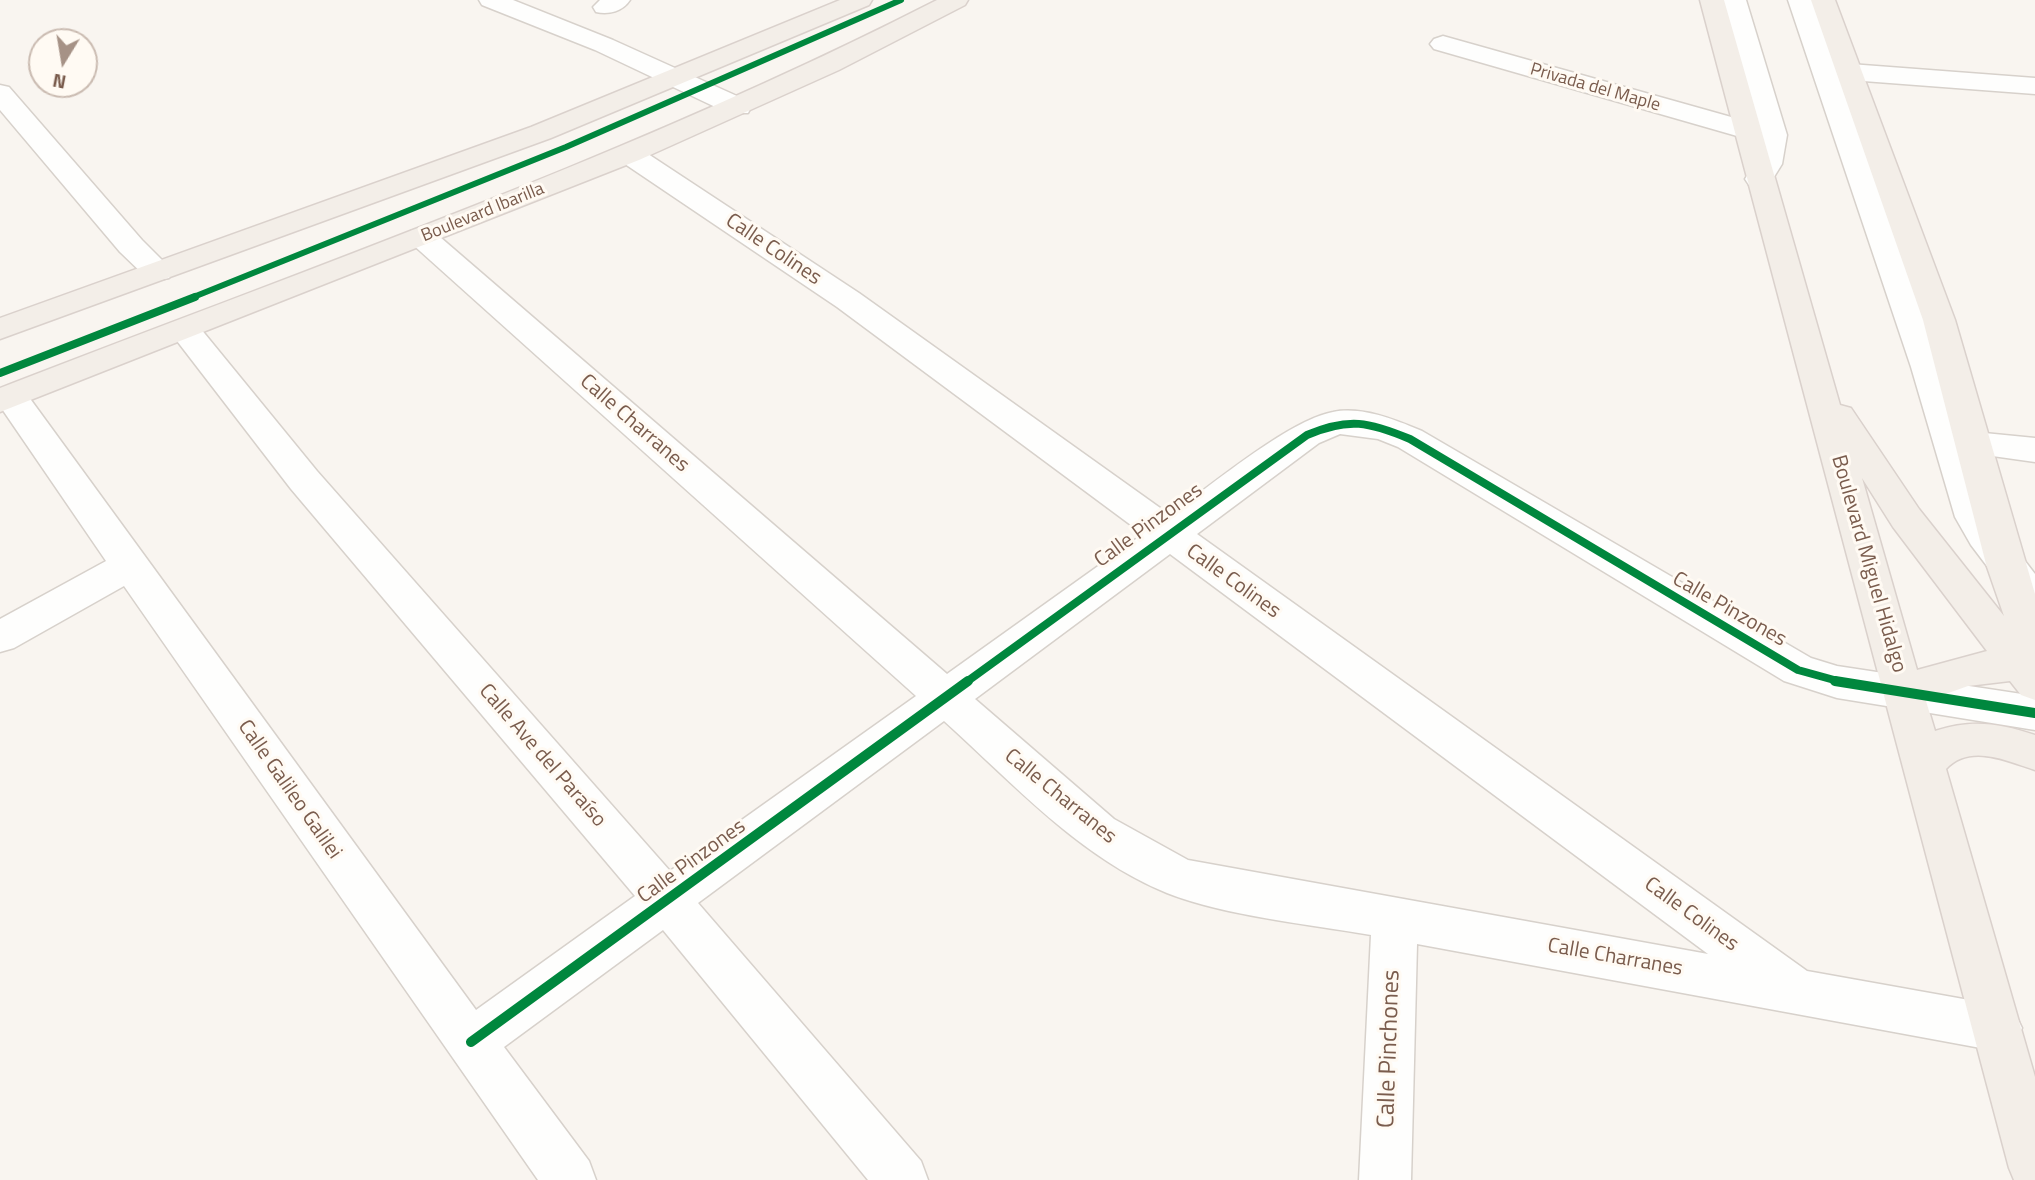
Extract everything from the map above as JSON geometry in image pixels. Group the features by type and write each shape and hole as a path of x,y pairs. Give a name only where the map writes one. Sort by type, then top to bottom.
{"main road":[{"path":"0,329 678,78 860,0"},
{"name":"Boulevard Ibarilla","path":"10,395 185,330 629,154 830,65 956,0"},
{"name":"Boulevard Miguel Hidalgo","path":"1712,0 1759,179 1906,694 1923,765 2035,1168"},
{"path":"1823,0 1939,320 2031,666"},
{"path":"0,355 103,292"},
{"path":"1813,372 1859,449 1906,518 2031,666"},
{"path":"1906,694 1937,677 1963,670 2031,666"},
{"path":"1923,765 1932,752 1946,743 1964,738 1985,738 2035,753"}],"street":[{"path":"491,0 678,78 738,107"},
{"path":"1734,0 1773,135 1768,164 1759,179"},
{"path":"1800,0 1928,367 1973,517 2005,564 2035,601"},
{"name":"Privada del Maple","path":"1443,44 1747,130"},
{"path":"1850,72 2035,86"},
{"path":"0,93 131,246 158,271"},
{"name":"Calle Colines","path":"629,154 848,300 1797,992"},
{"name":"Calle Charranes","path":"422,237 793,561 942,698 1098,832 1145,862 1181,878 1229,889 1997,1028"},
{"name":"Calle Ave del Paraíso","path":"185,330 304,480 668,902 902,1180"},
{"name":"Calle Galileo Galilei","path":"10,395 132,564 284,783 570,1180"},
{"name":"Calle Pinzones","path":"471,1042 668,902 1167,534 1307,435 1334,423 1362,423 1410,439 1798,670 1837,682 2035,713"},
{"path":"1970,442 2035,450"},
{"path":"0,637 132,564"},
{"name":"Calle Pinchones","path":"1385,1180 1395,917"}],"cycle path":[{"path":"0,373 566,147 901,0"},
{"path":"471,1042 1307,435 1334,423 1347,422 1385,429 1410,439 1798,670 1837,682 2035,713"}]}
